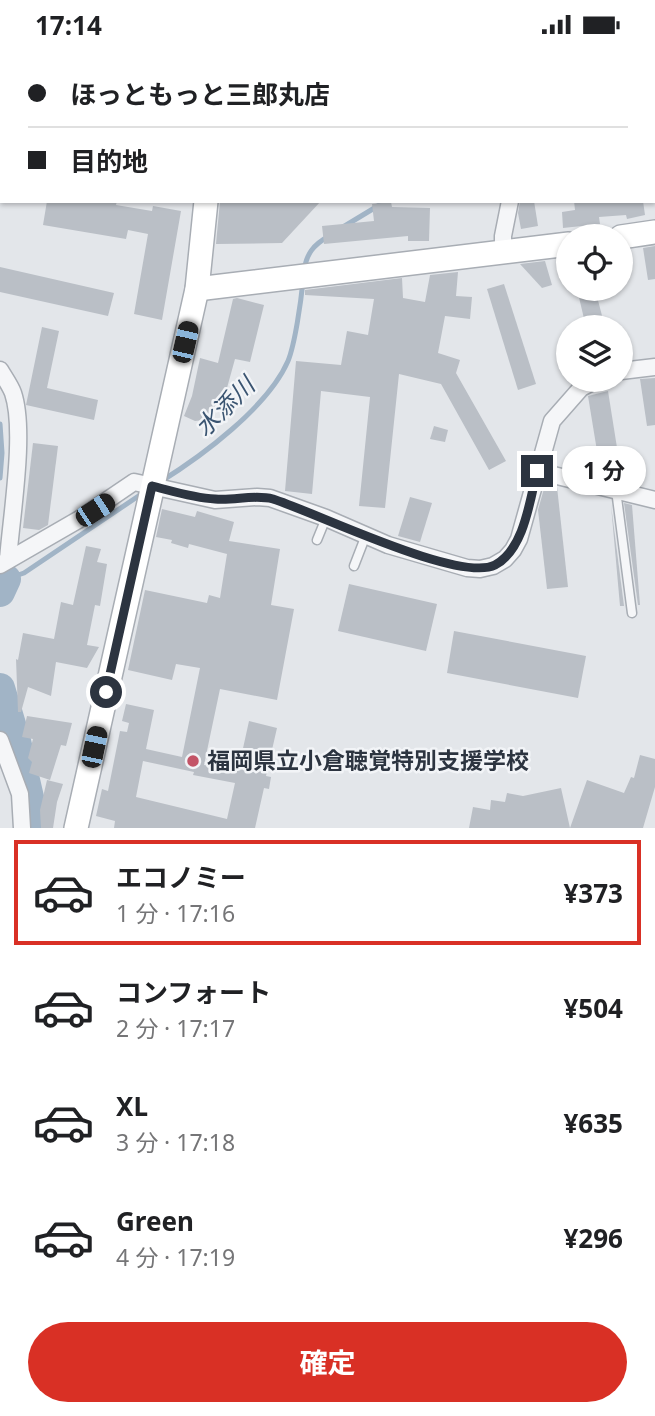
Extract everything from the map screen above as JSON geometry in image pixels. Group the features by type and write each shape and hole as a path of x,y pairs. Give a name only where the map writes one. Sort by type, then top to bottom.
{"street":[{"path":"76,828 197,289 206,203"},
{"path":"503,252 503,236 510,203"},
{"path":"633,235 655,232"},
{"path":"197,289 556,246"},
{"path":"633,370 655,367"},
{"path":"0,370 13,392 18,412 5,562"},
{"path":"5,562 78,520 130,484 215,499 270,498 388,545 467,568 493,566 505,559 519,539 552,421 577,392"},
{"path":"537,471 655,500"},
{"path":"0,740 20,794 22,828"}],"lane":[{"path":"616,490 632,614"},
{"path":"317,540 326,519"},
{"path":"354,566 366,535"}],"building":[{"path":"47,203 116,203 152,211 153,206 181,211 162,320 134,314 148,234 128,230 126,239 43,225"},
{"path":"220,203 319,203 282,243 216,244"},
{"path":"391,203 392,207 430,208 429,241 408,241 408,236 324,244 322,226 374,221 372,204"},
{"path":"520,203 534,203 538,226 521,229 518,213"},
{"path":"574,203 643,203 645,215 627,219 626,215 599,217 600,224 563,224 562,212 575,210"},
{"path":"655,246 655,279 648,280 643,248"},
{"path":"545,261 552,285 542,288 520,264"},
{"path":"0,267 114,293 108,316 0,292"},
{"path":"458,272 456,296 472,297 470,319 445,316 438,353 460,360 456,373 506,461 489,470 441,384 399,374 385,508 359,506 370,397 321,391 312,494 285,491 296,361 341,365 347,331 368,335 374,299 305,295 305,290 402,278 403,298 425,302 430,275"},
{"path":"504,284 536,384 518,390 487,289"},
{"path":"233,299 264,305 250,362 235,359 222,406 214,409 204,420 195,421 184,416 192,396 200,358 218,363"},
{"path":"580,301 598,301 602,315 583,315"},
{"path":"42,327 59,331 47,388 98,400 94,420 26,405"},
{"path":"655,378 655,425 647,426 640,379"},
{"path":"608,392 618,454 598,457 588,396"},
{"path":"434,426 448,430 445,442 430,439"},
{"path":"33,443 58,446 48,525 39,530 23,528"},
{"path":"545,485 557,487 568,587 547,589 538,510"},
{"path":"410,497 432,503 420,542 398,536"},
{"path":"624,503 632,505 640,605 638,605"},
{"path":"611,505 624,606 620,606"},
{"path":"162,509 195,517 197,511 234,522 229,541 280,549 271,605 294,609 277,700 220,689 204,765 238,771 249,721 277,728 266,776 271,777 269,789 264,788 255,828 114,828 115,821 96,816 102,789 108,791 120,731 127,732 129,723 122,721 126,704 154,710 146,749 182,757 200,668 176,664 172,680 128,670 145,590 207,603 209,595 220,598 227,554 189,544 188,548 171,543 172,540 156,537","holes":["143,761 194,772 193,775 235,783 227,819 136,797"]},
{"path":"86,546 101,549 97,562 107,564 100,606 95,605 87,645 99,647 87,668 56,662 51,696 28,687 21,712 18,712 16,659 18,660 23,633 54,639 61,602 73,605"},
{"path":"349,584 437,604 426,651 338,631"},
{"path":"454,631 586,656 578,698 447,673"},
{"path":"27,716 72,723 66,746 61,745 50,780 29,773 32,762 28,758 33,739 22,737"},
{"path":"640,755 655,759 655,787 643,828 570,828 587,780 624,793 631,777 634,778"},
{"path":"47,780 63,784 53,828 41,828 40,810"},
{"path":"561,788 570,828 469,828 473,807 490,810 491,800 505,802 507,793 523,796"}],"waterway":[{"name":"水添川","path":"343,227 383,203"},
{"name":"水添川","path":"304,272 311,251 329,236"},
{"name":"水添川","path":"160,482 195,459 232,429 250,413 278,378 288,361 293,344 303,281"},
{"path":"0,424 0,478"},
{"name":"水添川","path":"3,566 2,573 6,579 24,573 143,493"},
{"path":"0,592 6,579"},
{"path":"0,688 16,741 36,828"}],"place":[{"name":"福岡県立小倉聴覚特別支援学校","path":"193,761"}],"route":[{"path":"106,692 152,486 205,498 270,498 388,545 467,568 480,569 493,566 513,550 519,539 537,471"}]}
